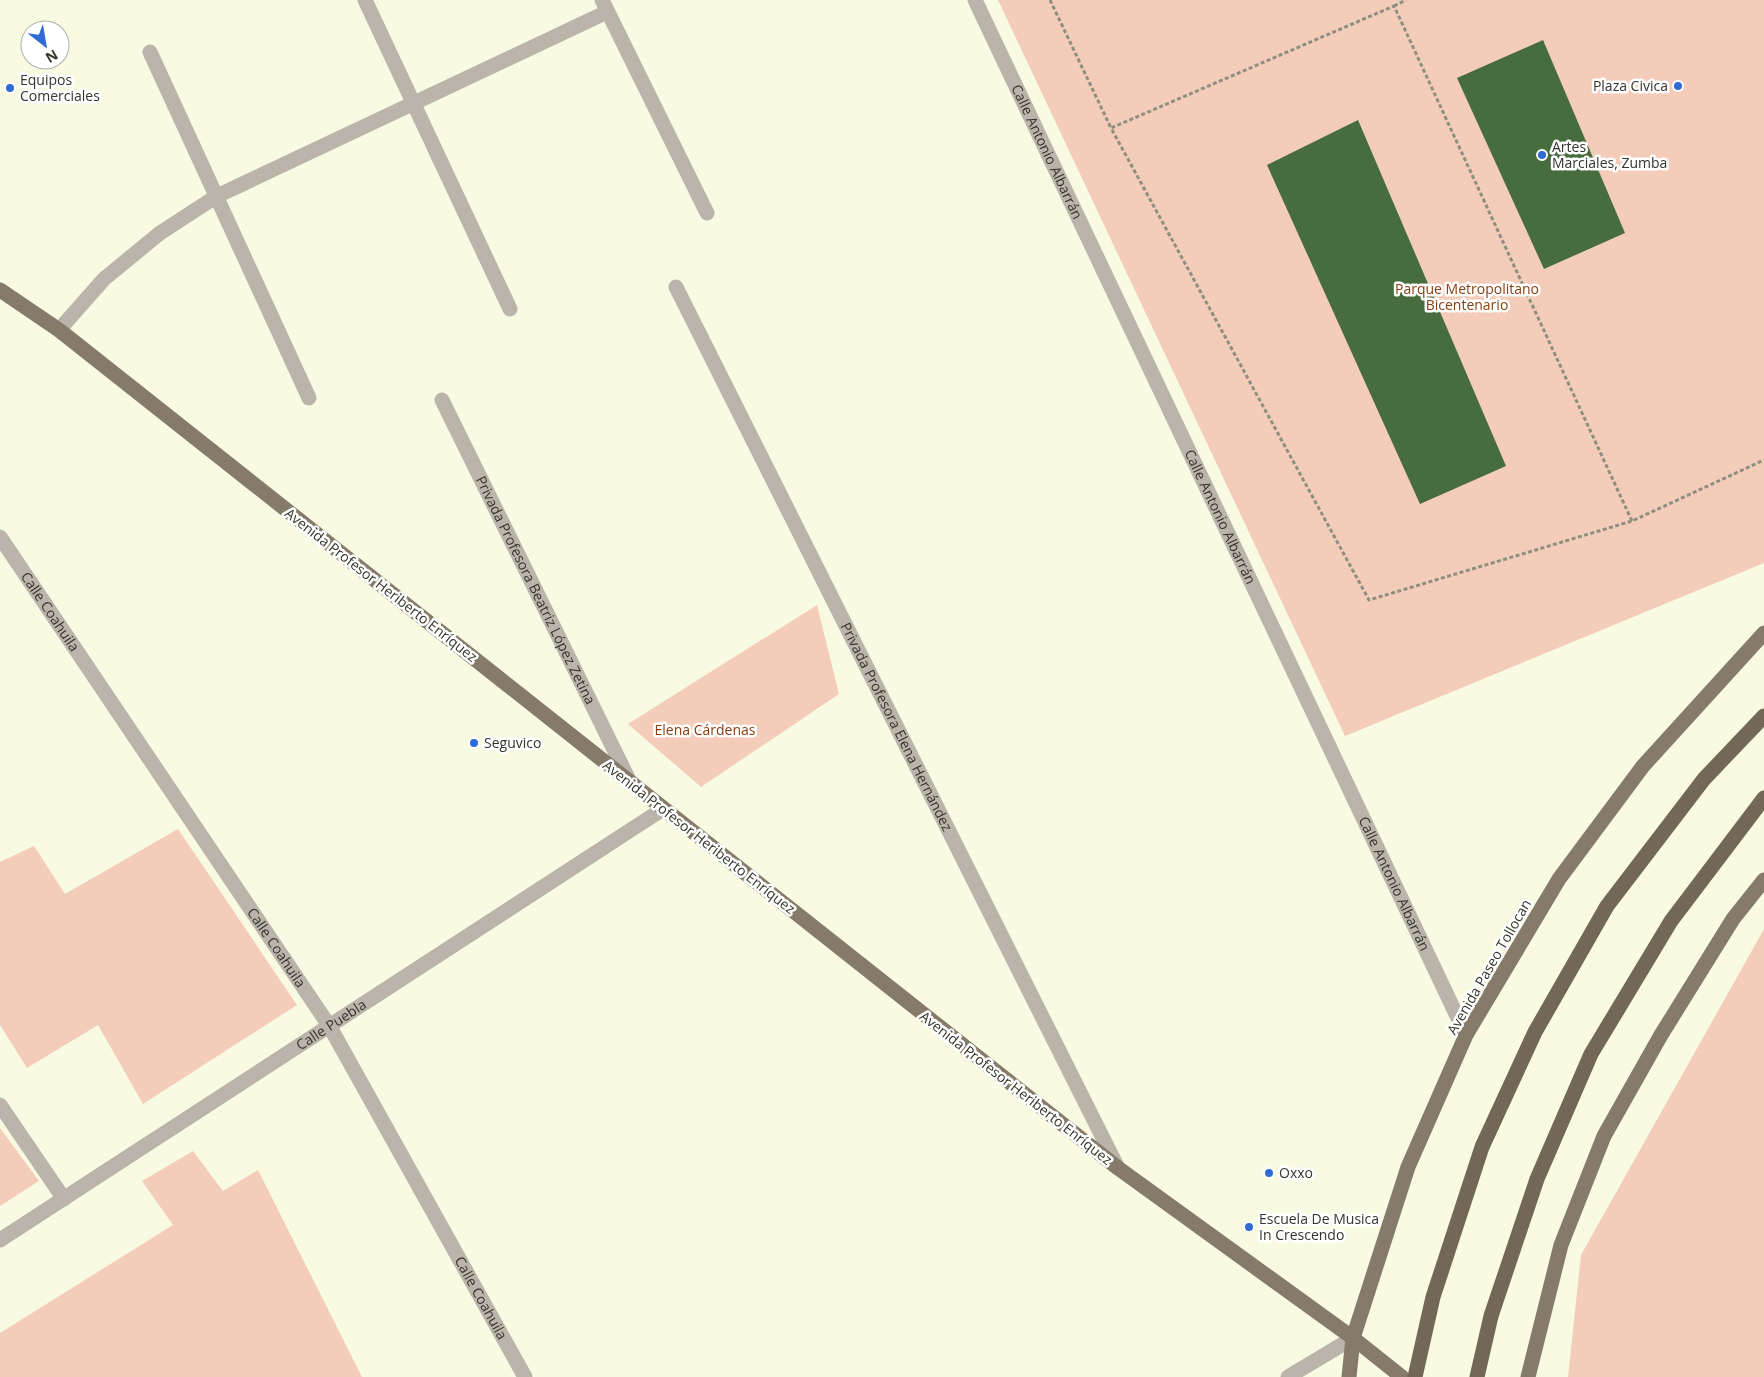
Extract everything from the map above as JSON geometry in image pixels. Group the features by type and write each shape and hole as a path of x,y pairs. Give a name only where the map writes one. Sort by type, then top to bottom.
{"highway":[{"path":"1415,1377 1433,1297 1482,1147 1535,1032 1607,906 1704,779 1764,716"},
{"path":"1477,1377 1491,1316 1537,1179 1591,1054 1671,921 1764,798"}],"main road":[{"name":"Avenida Profesor Heriberto Enríquez","path":"0,290 59,330 1118,1168 1353,1338 1402,1377"},
{"name":"Avenida Paseo Tollocan","path":"1349,1377 1353,1338 1408,1167 1466,1035 1559,879 1637,773 1764,633"},
{"path":"1528,1377 1562,1244 1604,1136 1660,1035 1733,919 1764,880"}],"street":[{"path":"365,0 415,102 510,309"},
{"name":"Calle Antonio Albarrán","path":"975,0 1466,1035"},
{"path":"59,330 104,279 160,233 217,196 415,102 604,6 708,213"},
{"path":"150,52 310,398"},
{"name":"Privada Profesora Elena Hernández","path":"676,287 1118,1168"},
{"name":"Privada Profesora Beatriz López Zetina","path":"442,400 630,782"},
{"name":"Calle Coahuila","path":"0,537 330,1027 525,1377"},
{"name":"Calle Puebla","path":"0,1240 663,809"},
{"path":"0,1105 64,1199"},
{"path":"1288,1377 1353,1338"}],"path":[{"path":"1050,0 1111,128 1369,600 1632,521 1764,460"},
{"path":"1111,128 1406,0"},
{"path":"1394,6 1632,521"}],"green space":[{"name":"Parque Metropolitano Bicentenario","path":"998,0 1764,0 1764,563 1345,736"},
{"name":"Elena Cárdenas","path":"817,605 839,694 701,787 628,724"},
{"path":"178,829 297,1005 143,1104 98,1025 27,1068 0,1025 0,862 34,846 65,894"},
{"path":"1764,929 1764,1377 1568,1377 1581,1255"},
{"path":"0,1128 39,1181 0,1206"},
{"path":"193,1151 223,1191 258,1170 362,1377 0,1377 0,1333 173,1225 142,1181"}],"building":[{"name":"Artes Marciales, Zumba","path":"1543,40 1625,233 1544,269 1457,78"},
{"path":"1358,120 1506,466 1420,504 1267,165"}],"place":[{"name":"Plaza Civica","path":"1678,86"},
{"name":"Equipos Comerciales","path":"10,88"},
{"name":"Artes Marciales, Zumba","path":"1542,155"},
{"name":"Seguvico","path":"474,743"},
{"name":"Oxxo","path":"1269,1173"},
{"name":"Escuela De Musica In Crescendo","path":"1249,1227"}]}
